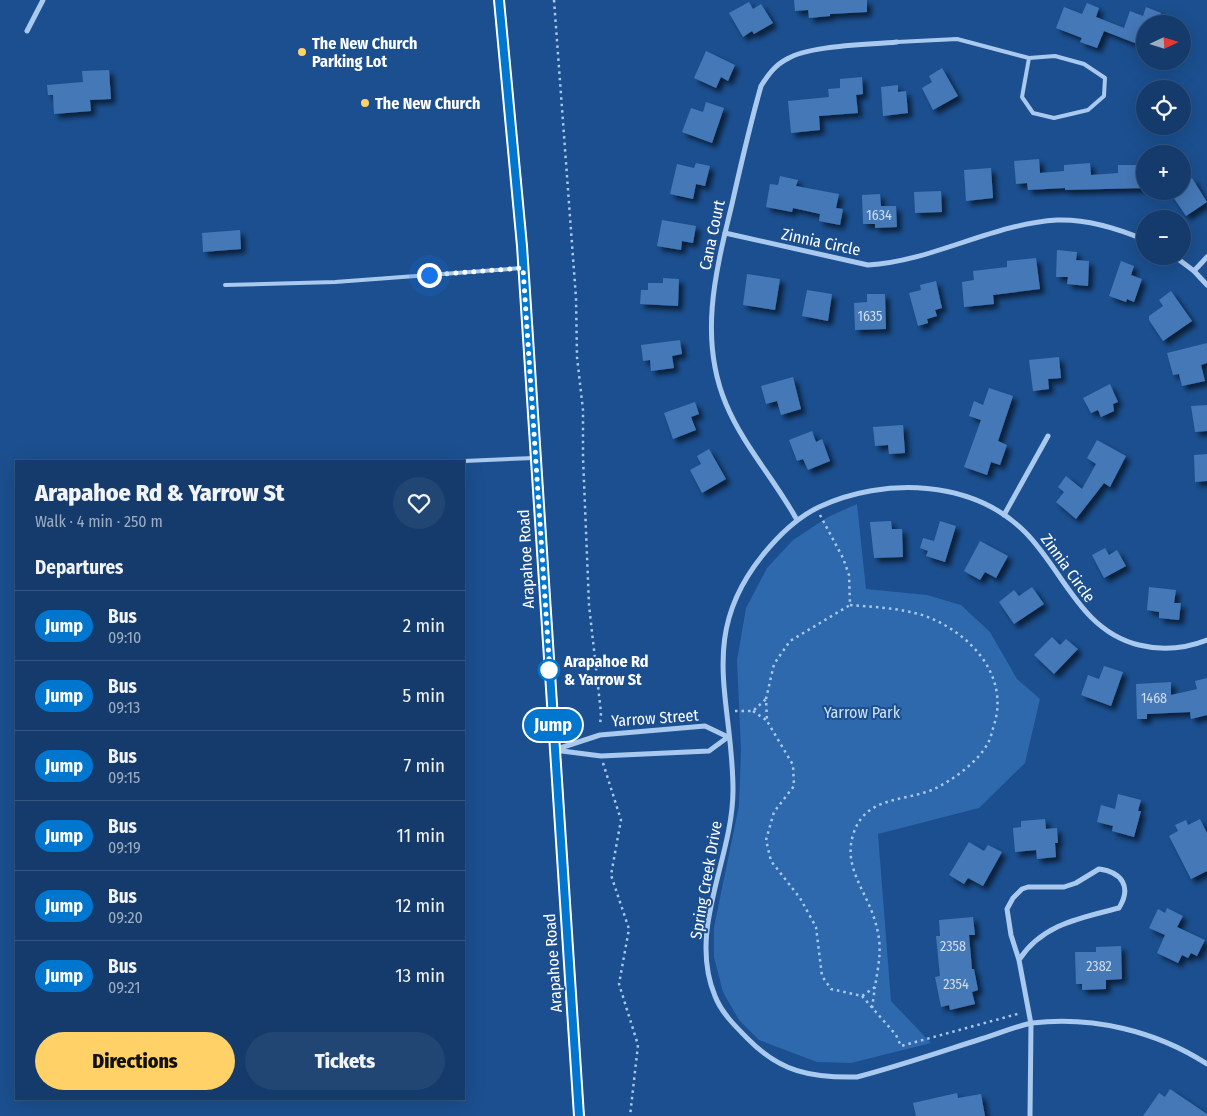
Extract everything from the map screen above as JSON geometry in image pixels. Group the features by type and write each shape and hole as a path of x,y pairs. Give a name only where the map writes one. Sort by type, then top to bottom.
{"main road":[{"name":"Arapahoe Road","path":"499,0 523,268 579,1116"}],"street":[{"path":"27,31 43,0"},
{"name":"Cana Court","path":"797,520 785,498 737,426 726,404 717,376 711,337 712,298 725,233 761,86 772,70 788,58 807,52 897,42"},
{"name":"Zinnia Circle","path":"725,233 868,264 893,263 1025,224 1058,220 1087,222 1116,228 1136,236"},
{"path":"1194,271 1207,257"},
{"path":"1186,265 1207,285"},
{"path":"1004,514 1048,436"},
{"name":"Zinnia Circle","path":"797,520 838,498 874,489 903,487 939,490 972,499 1004,514 1024,530 1046,555 1080,607 1107,632 1127,642 1155,648 1192,646 1207,640"},
{"name":"Spring Creek Drive","path":"797,520 777,537 752,568 739,591 727,623 722,658 732,800 730,819 706,932 707,962 716,999 735,1026 760,1052 774,1062 800,1073 829,1078 857,1077 1031,1024 1071,1021 1112,1025 1151,1035 1188,1052 1207,1064"},
{"name":"Yarrow Street","path":"554,750 600,735 705,726 728,737"},
{"path":"554,750 601,756 709,751 728,737"},
{"path":"1020,960 1039,937 1060,924 1119,908 1124,900 1125,888 1121,879 1112,871 1099,868 1076,883 1064,887 1028,886 1013,898 1007,909 1011,935 1020,960 1031,1024 1030,1116"}],"lane":[{"path":"897,42 957,39 1029,58 1055,56 1084,64 1105,78 1104,96 1088,110 1054,118 1033,113 1022,97 1029,58"},
{"path":"225,285 335,282 523,268"},
{"path":"465,461 536,458"}],"path":[{"path":"554,0 574,279 577,356 584,410 585,520 589,605 601,713 600,735"},
{"path":"815,509 823,518 843,558 849,575 850,605"},
{"path":"767,721 766,699 774,664 790,641 850,605 894,609 917,614 954,630 976,649 990,670 998,694 997,716 988,743 965,769 933,789 886,800 864,816 853,835 851,857 854,878 875,919 881,950 872,1008"},
{"path":"753,711 766,699"},
{"path":"726,711 753,711 767,721 793,765 794,786 774,812 766,840 771,861 800,898 816,927 822,976 831,989 862,996 896,1035 901,1046 1029,1011"},
{"path":"601,756 621,820 611,875 629,929 619,984 638,1044 630,1116"},
{"path":"862,996 875,987"}],"green space":[{"name":"Yarrow Park","path":"857,504 866,589 927,595 961,605 990,632 1017,679 1040,699 1025,763 979,808 878,834 891,1001 931,1043 851,1063 817,1062 759,1040 739,1020 723,992 714,957 714,927 739,806 741,751 737,660 746,608 767,568 793,540 828,517"}],"building":[{"path":"794,0 867,0 867,12 830,14 830,16 809,18 808,10 795,11"},
{"path":"749,2 753,9 761,4 773,23 754,34 752,31 743,37 729,13"},
{"path":"1087,3 1099,8 1096,17 1124,28 1130,11 1140,15 1136,15 1136,43 1104,31 1097,48 1080,42 1082,38 1056,28 1064,7 1082,14"},
{"path":"1146,7 1161,13 1160,15 1143,15"},
{"path":"706,51 735,65 728,81 721,77 716,88 694,78"},
{"path":"942,68 958,96 933,110 922,88 932,82 929,76"},
{"path":"109,70 111,99 90,100 91,111 54,114 53,95 48,95 47,85 83,82 82,71"},
{"path":"862,77 863,94 856,95 858,113 819,116 820,130 791,133 788,101 829,97 828,89 840,88 840,79"},
{"path":"898,85 898,92 906,91 908,113 883,116 881,87"},
{"path":"706,102 724,108 712,143 682,132 691,108 703,112"},
{"path":"1039,159 1040,173 1064,171 1064,165 1090,163 1091,175 1118,173 1118,165 1136,165 1136,188 1028,190 1027,183 1016,184 1014,161"},
{"path":"696,163 710,166 705,186 696,184 693,199 670,194 677,164 694,168"},
{"path":"991,168 993,198 966,201 964,170"},
{"path":"780,176 798,180 796,186 839,194 836,208 843,209 840,225 819,221 820,214 793,208 792,212 766,207 770,184 778,185"},
{"path":"1191,179 1207,202 1191,213 1191,210 1182,210 1175,200 1191,200"},
{"path":"941,191 942,212 915,213 914,192"},
{"path":"880,194 881,206 896,206 897,227 875,228 875,224 863,224 862,195"},
{"path":"662,220 696,226 693,243 682,241 681,250 657,246"},
{"path":"240,230 241,249 203,252 202,233"},
{"path":"1057,250 1077,252 1076,260 1089,261 1088,286 1067,284 1068,277 1056,277"},
{"path":"1036,258 1040,289 993,295 994,304 964,307 962,282 974,280 973,271 1007,267 1007,261"},
{"path":"1121,261 1134,266 1131,275 1142,279 1134,302 1127,299 1126,302 1109,296"},
{"path":"747,274 780,279 775,310 743,305"},
{"path":"663,278 679,279 678,306 640,304 641,290 648,290 648,283 663,283"},
{"path":"936,281 942,308 935,310 937,316 927,319 928,323 918,326 909,293 921,290 920,285"},
{"path":"807,290 832,294 828,321 802,316"},
{"path":"1171,291 1192,321 1163,341 1149,320 1149,316 1163,306 1159,300"},
{"path":"867,294 885,294 886,329 855,330 854,303 867,302"},
{"path":"680,340 682,354 672,356 674,368 651,371 650,360 643,361 641,345"},
{"path":"1207,343 1207,363 1201,365 1205,381 1182,386 1179,374 1173,375 1167,353"},
{"path":"1059,357 1061,378 1048,379 1049,389 1033,391 1029,360"},
{"path":"793,377 801,409 781,415 777,401 766,404 761,386"},
{"path":"1110,384 1118,402 1113,404 1114,411 1101,417 1098,410 1091,413 1083,398"},
{"path":"989,388 1013,396 998,441 1007,445 1000,465 991,462 987,475 964,467 981,420 969,416 974,401 983,405"},
{"path":"695,402 699,414 691,417 696,430 673,439 664,413"},
{"path":"1207,405 1207,431 1195,432 1191,406"},
{"path":"903,425 905,453 889,454 888,445 875,446 873,427"},
{"path":"812,431 816,442 822,439 830,461 808,470 803,459 797,461 789,440"},
{"path":"1097,440 1126,456 1110,487 1104,483 1076,519 1056,502 1064,492 1058,487 1066,476 1082,489 1096,464 1087,458"},
{"path":"709,449 726,479 702,493 690,470 701,464 697,456"},
{"path":"1207,454 1207,481 1195,482 1194,455"},
{"path":"891,521 892,529 902,529 903,557 874,558 870,522"},
{"path":"940,521 956,526 945,562 926,556 928,551 920,548 923,538 934,541"},
{"path":"980,541 1008,556 996,578 985,572 980,580 964,571"},
{"path":"1105,548 1109,555 1117,550 1126,566 1104,578 1092,555"},
{"path":"1032,587 1044,604 1014,624 999,602 1014,590 1019,596"},
{"path":"1149,587 1176,590 1174,603 1181,603 1179,620 1159,618 1159,612 1147,610"},
{"path":"1052,637 1060,645 1066,639 1078,649 1054,674 1034,655"},
{"path":"1104,666 1123,672 1111,706 1081,695 1088,675 1099,679"},
{"path":"1207,678 1207,715 1191,719 1190,712 1147,714 1147,719 1137,719 1136,684 1171,682 1171,695 1197,689 1195,681"},
{"path":"1118,794 1141,800 1138,811 1141,811 1134,837 1112,831 1113,826 1097,822 1101,805 1115,809"},
{"path":"1045,819 1046,829 1057,828 1058,843 1055,843 1056,857 1037,859 1036,850 1015,852 1013,828 1021,827 1021,821"},
{"path":"1200,819 1207,833 1207,871 1191,879 1169,836 1178,831 1175,825 1186,820 1188,825"},
{"path":"969,842 984,851 988,845 1002,852 983,886 968,878 964,884 949,875"},
{"path":"1167,908 1183,916 1177,927 1205,940 1197,956 1191,953 1188,958 1182,955 1178,963 1157,953 1165,935 1149,928 1158,909 1165,913"},
{"path":"973,917 975,935 969,935 972,969 974,969 978,990 972,992 975,1004 950,1010 949,1005 941,1007 935,977 940,976 936,936 940,936 939,920"},
{"path":"1121,946 1122,979 1106,980 1106,989 1082,990 1082,984 1076,984 1075,952 1096,952 1096,947"},
{"path":"1170,1089 1207,1114 1207,1116 1143,1116 1159,1093 1165,1097"},
{"path":"957,1093 958,1098 981,1094 985,1116 916,1116 913,1103"}],"bus line":[{"name":"Jump","path":"499,0 522,246 579,1116"}],"place":[{"name":"The New Church Parking Lot","path":"302,52"},
{"name":"The New Church","path":"365,103"},
{"name":"Arapahoe Rd & Yarrow St","path":"549,670"}],"route":[{"path":"429,275 523,268 550,673 549,670"}]}
